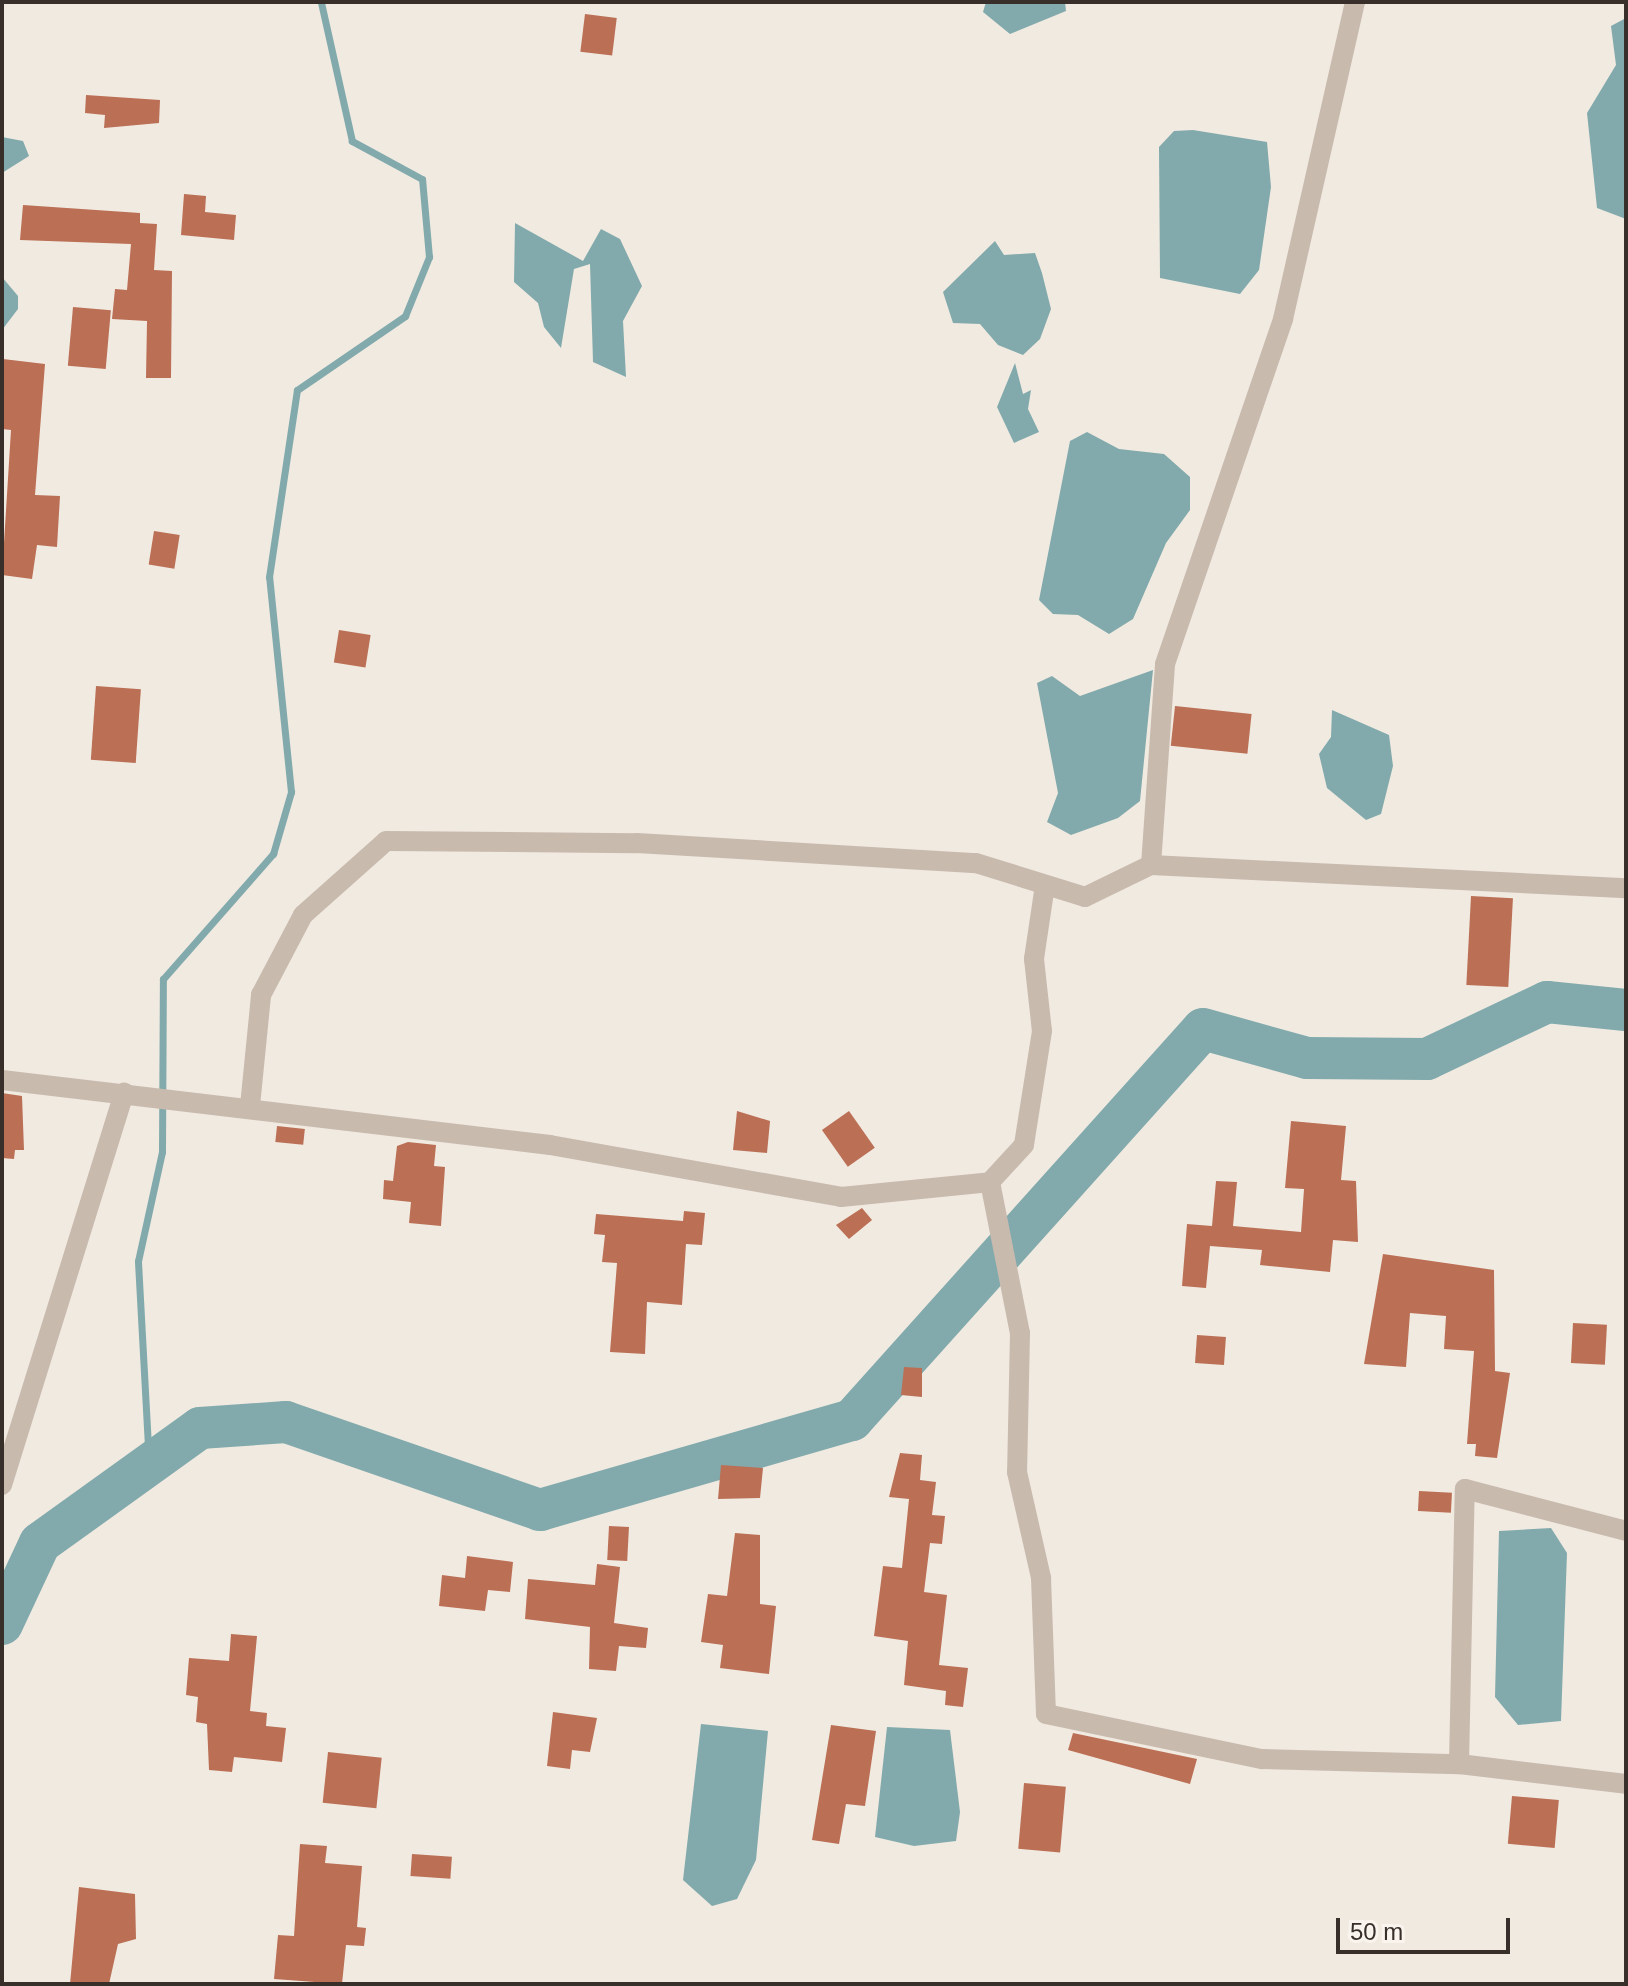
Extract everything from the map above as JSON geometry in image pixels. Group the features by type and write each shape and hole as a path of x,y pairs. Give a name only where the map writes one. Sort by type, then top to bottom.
{"street":[{"path":"1151,865 1165,664 1283,319 1355,2"},
{"path":"250,1106 261,995 303,915 386,841 637,843 976,863 1085,897 1151,865 1626,888"},
{"path":"2,1080 250,1106 550,1145 841,1197 990,1182 1024,1145 1042,1031 1034,959 1045,885"},
{"path":"2,1485 124,1093"},
{"path":"990,1182 1020,1333 1017,1472 1041,1578 1046,1714 1262,1759 1459,1764 1626,1784"},
{"path":"1459,1764 1465,1489 1626,1531"}],"water":[{"path":"986,2 1065,2 1066,11 1010,34 983,12"},
{"path":"1626,18 1626,219 1597,208 1587,113 1616,65 1611,26"},
{"path":"1193,130 1267,142 1271,187 1259,270 1240,294 1160,278 1159,147 1174,131"},
{"path":"2,137 23,141 29,156 2,173"},
{"path":"515,223 583,261 601,229 620,239 642,286 623,321 626,377 593,362 590,264 574,269 561,348 544,327 538,303 514,282"},
{"path":"995,241 1004,255 1035,253 1051,309 1040,339 1023,355 998,345 980,324 953,323 943,292"},
{"path":"2,277 18,296 18,309 2,330"},
{"path":"1015,363 1023,394 1031,390 1028,409 1039,432 1014,443 997,407"},
{"path":"1087,432 1119,449 1164,454 1190,477 1190,510 1166,543 1133,619 1109,634 1078,615 1053,614 1039,600 1070,441"},
{"path":"1153,670 1140,801 1118,818 1071,835 1047,822 1058,793 1037,683 1052,676 1080,696"},
{"path":"1332,710 1389,735 1393,766 1381,814 1366,820 1327,788 1319,754 1331,737"},
{"path":"1551,1528 1567,1553 1561,1721 1518,1725 1495,1697 1499,1531"},
{"path":"701,1724 768,1731 756,1860 737,1899 712,1906 683,1880"},
{"path":"887,1727 950,1730 960,1812 956,1841 914,1846 875,1837"}],"building":[{"path":"585,14 617,18 612,56 580,52"},
{"path":"86,95 160,100 159,123 104,128 105,115 85,113"},
{"path":"184,194 206,196 205,212 236,215 234,240 181,235"},
{"path":"23,205 140,213 140,223 157,224 154,270 172,271 171,378 146,378 147,321 112,319 115,289 127,290 131,244 20,240"},
{"path":"73,307 111,310 106,369 68,366"},
{"path":"3,359 45,364 35,495 60,496 57,547 37,545 32,579 2,575 11,430 2,429"},
{"path":"154,531 180,535 174,569 149,565"},
{"path":"339,630 371,635 365,668 334,663"},
{"path":"96,686 141,689 136,763 91,760"},
{"path":"1175,706 1252,714 1247,754 1171,746"},
{"path":"1471,896 1513,898 1508,987 1466,985"},
{"path":"2,1093 22,1096 24,1150 15,1150 14,1159 2,1158"},
{"path":"737,1111 770,1121 767,1153 733,1150"},
{"path":"849,1111 875,1148 848,1167 822,1130"},
{"path":"1291,1121 1346,1126 1341,1180 1356,1181 1358,1242 1333,1240 1330,1272 1260,1265 1262,1250 1210,1246 1206,1288 1182,1286 1187,1224 1212,1226 1216,1181 1237,1182 1233,1226 1301,1232 1304,1189 1285,1188"},
{"path":"277,1126 305,1129 303,1145 275,1142"},
{"path":"408,1142 436,1145 434,1166 445,1167 441,1226 409,1223 411,1202 383,1199 384,1180 393,1181 397,1146"},
{"path":"862,1208 872,1220 849,1239 836,1225"},
{"path":"684,1211 705,1213 702,1245 686,1244 682,1305 647,1302 645,1354 610,1352 617,1263 602,1262 605,1235 594,1234 596,1214 683,1221"},
{"path":"1383,1254 1494,1270 1495,1371 1510,1373 1497,1458 1475,1456 1476,1444 1467,1444 1474,1351 1444,1349 1446,1316 1410,1313 1406,1367 1364,1364"},
{"path":"1573,1323 1607,1325 1605,1365 1571,1363"},
{"path":"1197,1335 1226,1337 1224,1365 1195,1363"},
{"path":"904,1367 922,1368 922,1397 901,1395"},
{"path":"900,1453 922,1455 920,1480 936,1482 932,1515 945,1516 942,1544 930,1543 924,1592 947,1595 939,1665 968,1668 963,1707 945,1705 946,1691 904,1685 908,1641 874,1636 883,1566 902,1568 909,1499 889,1497"},
{"path":"721,1465 763,1468 760,1498 718,1499"},
{"path":"1419,1491 1452,1493 1451,1513 1418,1511"},
{"path":"609,1526 629,1527 627,1561 607,1560"},
{"path":"735,1533 760,1535 760,1604 776,1606 769,1674 720,1668 723,1645 701,1642 708,1594 727,1596"},
{"path":"467,1556 513,1562 510,1592 488,1590 485,1611 439,1606 442,1575 465,1578"},
{"path":"597,1564 620,1567 614,1623 648,1628 646,1648 619,1646 616,1671 589,1669 590,1627 525,1619 528,1579 595,1585"},
{"path":"231,1634 257,1636 250,1711 267,1713 266,1726 286,1728 282,1762 234,1757 232,1772 209,1770 207,1724 196,1722 198,1697 186,1695 189,1658 229,1661"},
{"path":"553,1712 597,1718 590,1752 572,1750 570,1769 547,1766"},
{"path":"831,1725 876,1731 865,1806 846,1804 839,1844 812,1840"},
{"path":"1073,1733 1197,1759 1190,1784 1068,1750"},
{"path":"328,1752 382,1758 376,1808 323,1803"},
{"path":"1024,1783 1066,1787 1060,1852 1018,1849"},
{"path":"1512,1796 1559,1800 1555,1848 1508,1844"},
{"path":"300,1844 327,1846 325,1863 362,1866 357,1927 366,1928 364,1946 346,1945 342,1984 274,1979 278,1935 294,1936"},
{"path":"412,1854 452,1857 450,1879 410,1876"},
{"path":"79,1887 135,1894 136,1939 118,1944 109,1984 70,1984"}],"waterway":[{"path":"149,1465 138,1261 162,1152 163,979 273,854 291,792 269,577 297,390 405,316 429,257 422,179 352,141 321,2"},
{"path":"2,1624 40,1543 200,1428 286,1422 540,1510 852,1420 1203,1029 1307,1058 1427,1059 1547,1002 1626,1010"}]}
